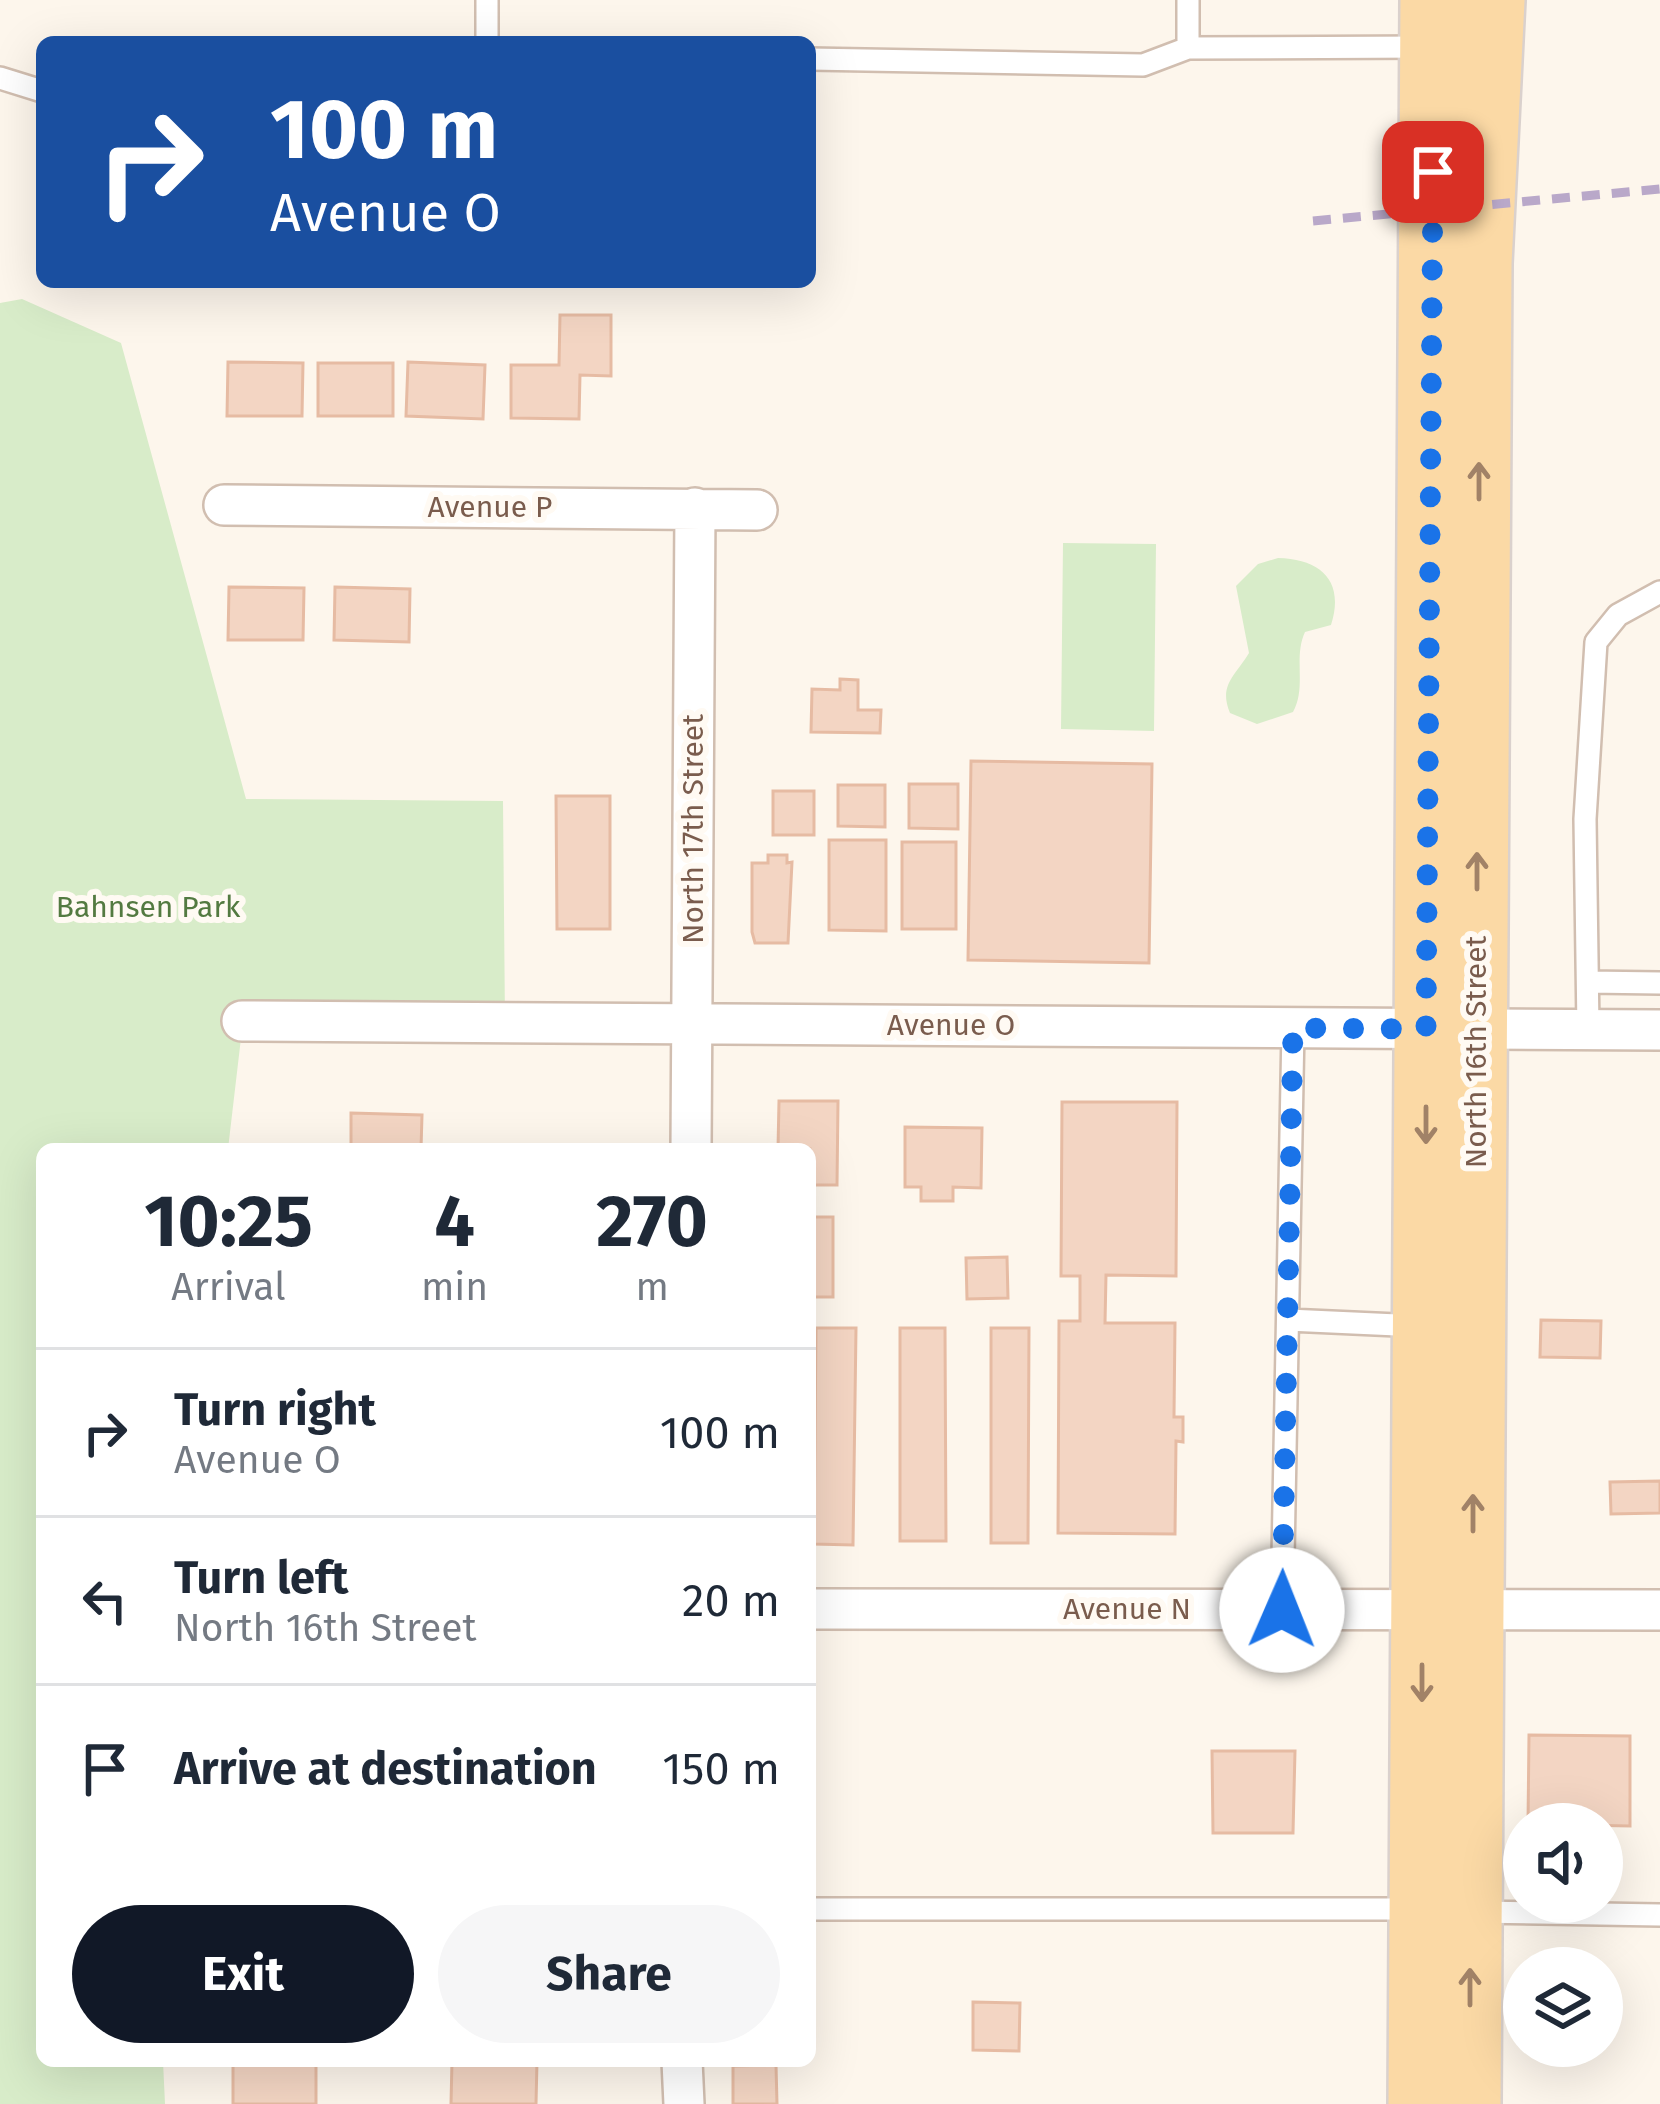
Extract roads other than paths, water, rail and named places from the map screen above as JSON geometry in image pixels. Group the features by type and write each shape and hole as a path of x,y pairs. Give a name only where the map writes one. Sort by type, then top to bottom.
{"main road":[{"name":"North 16th Street","path":"1451,1029 1493,0"},
{"name":"North 16th Street","path":"1432,24 1451,1029 1446,1910 1469,2104"},
{"name":"North 16th Street","path":"1420,2104 1446,1910"}],"street":[{"name":"Avenue P","path":"224,505 757,510"},
{"name":"North 17th Street","path":"691,1143 695,508"},
{"name":"Avenue O","path":"242,1021 1660,1030"},
{"name":"Avenue N","path":"816,1609 1660,1610"},
{"path":"682,2067 684,2104"}],"lane":[{"path":"487,0 487,36"},
{"path":"1188,0 1188,48"},
{"path":"816,59 1143,65 1188,48 1432,24"},
{"path":"0,78 36,89"},
{"path":"1588,1030 1586,819 1596,642 1618,615 1660,592"},
{"path":"1588,982 1660,982"},
{"path":"1282,1610 1293,1028"},
{"path":"1288,1320 1449,1326"},
{"path":"816,1909 1660,1915"}],"railway":[{"path":"1313,221 1660,189"}],"park label":[{"name":"Bahnsen Park","path":"148,907"}]}
